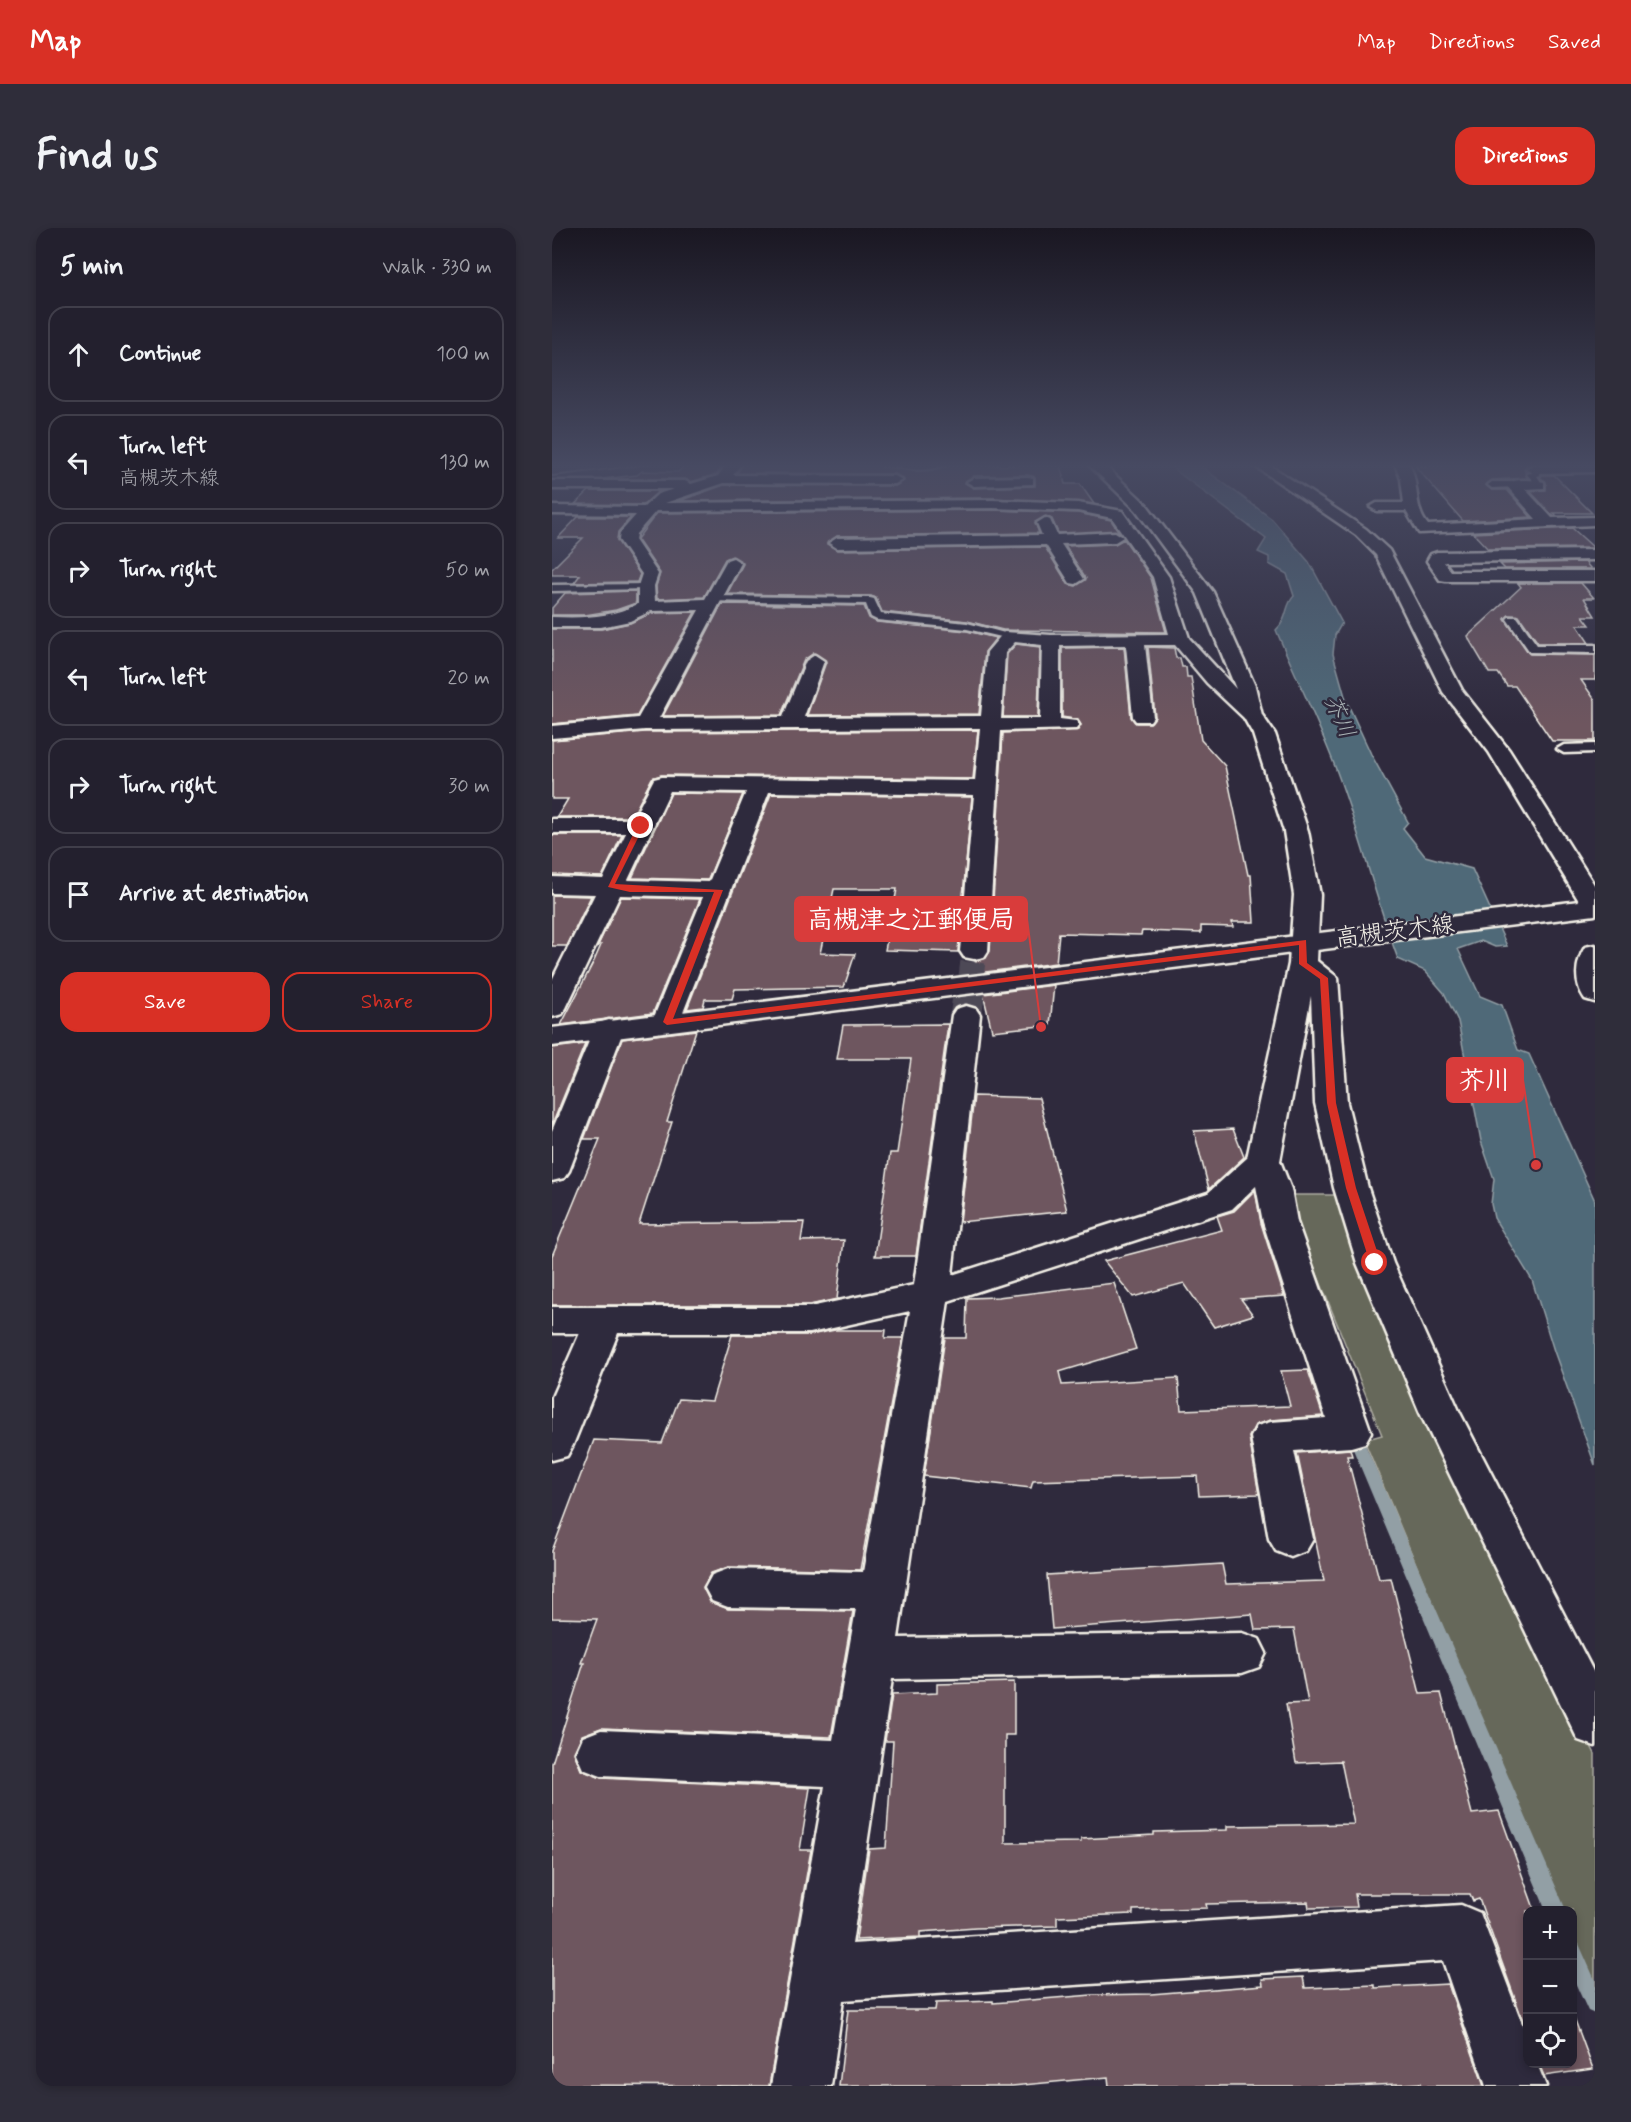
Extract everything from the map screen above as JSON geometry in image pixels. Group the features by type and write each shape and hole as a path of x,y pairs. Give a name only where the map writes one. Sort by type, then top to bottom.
{"street":[{"path":"634,551 650,574 646,586 648,606"},
{"path":"1058,551 1076,579"},
{"path":"1144,551 1161,577 1179,639 1214,679 1252,715 1264,734 1296,831 1307,895 1310,949 1263,1161 1274,1189 1280,1222 1351,1432 1270,1437 1291,1539"},
{"path":"1173,551 1204,592 1245,686 1252,715"},
{"path":"1381,551 1453,692 1498,750 1595,907"},
{"path":"1595,555 1437,557 1435,561 1446,576 1595,576"},
{"path":"645,724 710,601 733,563"},
{"path":"552,622 598,623 625,619 648,606 710,601"},
{"path":"974,951 984,788 996,652 1010,636 1051,640 1179,639"},
{"path":"1135,639 1143,717"},
{"path":"552,732 645,724 1059,725 1051,640"},
{"path":"791,723 815,661"},
{"path":"552,1008 662,784 984,788"},
{"path":"667,1022 760,785"},
{"path":"552,826 641,826"},
{"path":"552,885 610,886 630,890 719,890"},
{"name":"高槻茨木線","path":"552,1037 1310,949 1595,907"},
{"path":"1310,949 1324,978 1331,1103 1351,1188 1375,1263 1440,1413 1595,1724"},
{"path":"552,952 579,953"},
{"path":"1595,953 1590,978 1595,993"},
{"path":"801,2086 931,1294 966,1015"},
{"path":"552,1171 609,1029"},
{"path":"552,1320 810,1320 931,1294 1220,1201 1263,1161"},
{"path":"552,1445 604,1320"},
{"path":"728,1588 882,1591"},
{"path":"871,1659 1242,1653"},
{"path":"601,1753 854,1764"},
{"path":"819,1974 1461,1932 1516,2086"}],"lane":[{"path":"552,588 646,586"},
{"path":"710,601 870,601 877,617 967,626 1010,636"},
{"path":"1513,619 1534,649 1595,649"},
{"path":"1564,748 1595,748"}],"green space":[{"path":"1289,1195 1339,1195 1504,1573 1595,1754 1595,1990 1577,1947 1577,1906 1559,1906 1364,1440 1382,1435 1296,1222"}],"water":[{"path":"1299,551 1309,562 1342,623 1335,635 1333,654 1346,700 1371,754 1408,822 1403,828 1425,856 1472,869 1507,946 1495,947 1481,941 1458,949 1480,996 1502,1005 1518,1050 1529,1054 1595,1201 1595,1465 1554,1351 1532,1280 1494,1218 1491,1204 1494,1179 1481,1141 1458,1021 1444,993 1425,971 1398,959 1334,764 1276,630 1283,621 1294,596 1287,574 1269,564 1269,557 1258,552"}],"building":[{"path":"570,551 624,551 640,574 637,582 574,583 580,575 552,575 552,569"},
{"path":"645,551 1047,551 1068,584 1076,586 1086,578 1068,551 1132,551 1151,578 1166,632 1003,630 967,621 882,612 876,598 871,596 727,594 743,564 732,556 725,559 704,597 657,599 656,586 660,573"},
{"path":"1585,562 1591,569 1505,569 1500,564"},
{"path":"1518,583 1581,583 1594,598 1584,598 1595,616 1583,616 1590,625 1577,625 1589,643 1538,643 1519,616 1509,615 1505,619 1530,654 1595,655 1595,680 1581,680 1595,700 1595,741 1552,741 1515,686 1507,686 1498,673 1489,673 1470,641 1468,636 1521,587"},
{"path":"636,591 636,603 616,610 585,615 552,615 552,608 565,593"},
{"path":"722,604 864,606 869,618 877,622 967,631 996,638 985,652 979,714 807,715 826,662 814,653 804,660 781,715 663,716"},
{"path":"695,612 637,716 552,724 552,629 601,629 630,623 652,613"},
{"path":"1016,644 1040,647 1038,717 1003,717 1007,654"},
{"path":"1124,647 1131,717 1136,723 1150,723 1155,717 1148,647 1174,648 1176,658 1180,658 1182,667 1186,667 1187,677 1191,677 1201,740 1225,766 1248,875 1251,875 1254,922 1232,922 1233,927 1201,926 1201,933 1142,931 1141,935 1059,933 1056,963 978,973 975,961 986,958 990,951 1003,733 1078,730 1081,725 1078,720 1062,717 1062,648"},
{"path":"978,730 973,779 661,775 652,778 632,817 557,817 568,799 552,799 552,740 645,732"},
{"path":"671,793 743,794 708,880 632,878"},
{"path":"771,794 972,797 958,952 885,950 897,889 834,889 820,953 855,954 844,987 735,989 732,999 705,999 703,1007 687,1009"},
{"path":"552,835 622,835 602,877 552,875"},
{"path":"552,895 591,896 567,946 552,946"},
{"path":"621,897 700,899 653,1013 561,1025 594,961 601,945 598,945"},
{"path":"1054,985 1050,1025 992,1031 983,994"},
{"path":"948,1024 916,1256 875,1256 890,1153 897,1153 911,1059 837,1059 843,1025"},
{"path":"696,1030 667,1122 672,1122 639,1224 804,1222 801,1241 844,1240 837,1299 810,1305 552,1305 552,1256 600,1139 584,1139 622,1039"},
{"path":"585,1044 552,1125 552,1048"},
{"path":"974,1096 1039,1098 1067,1211 960,1222"},
{"path":"1233,1129 1244,1157 1209,1189 1194,1131"},
{"path":"1255,1190 1261,1223 1284,1296 1241,1299 1253,1315 1214,1327 1184,1283 1133,1297 1104,1261 1222,1230 1217,1216 1234,1211"},
{"path":"1114,1283 1136,1349 1059,1372 1062,1385 1178,1378 1181,1410 1290,1406 1281,1371 1308,1370 1323,1416 1271,1420 1255,1425 1249,1437 1259,1494 1199,1496 1197,1476 1033,1481 1031,1488 924,1476 945,1338 966,1338 967,1298 998,1297"},
{"path":"835,1330 886,1330 885,1338 903,1338 860,1570 728,1567 711,1573 703,1587 710,1602 728,1609 853,1611 831,1737 601,1728 582,1735 574,1752 581,1770 601,1778 810,1788 800,1850 811,1850 769,2086 552,2085 552,1763 584,1663 581,1663 597,1619 552,1618 552,1551 594,1440 662,1443 679,1399 712,1401 732,1335 810,1335"},
{"path":"1350,1449 1352,1456 1347,1456 1379,1579 1391,1578 1420,1694 1441,1693 1472,1814 1499,1811 1533,1906 1523,1906 1523,2021 1479,1899 1473,1901 1470,1894 1355,1894 1357,1907 1309,1908 1308,1902 1206,1904 1207,1908 1133,1910 1133,1914 1057,1917 1057,1926 976,1928 920,1932 920,1937 856,1940 869,1849 886,1848 893,1741 885,1741 892,1695 937,1693 937,1684 1014,1682 1014,1735 1005,1735 1005,1843 1081,1842 1081,1839 1154,1835 1154,1832 1227,1830 1227,1826 1354,1824 1341,1761 1296,1763 1286,1704 1308,1703 1294,1629 1255,1630 1252,1614 1052,1629 1047,1575 1222,1564 1226,1584 1324,1581 1297,1453"},
{"path":"1303,1977 1305,1988 1375,1985 1375,1988 1448,1984 1484,2086 1421,2086 1421,2083 1352,2086 1109,2086 1108,2077 1012,2086 839,2086 848,2010 935,2010 936,2003 993,2001 993,2003 1092,1995 1151,1994 1263,1985 1262,1979"},
{"path":"1577,2026 1593,2069 1544,2076 1541,2068 1577,2068"}],"waterway":[{"path":"1357,1442 1554,1906"},
{"path":"1576,1960 1595,2004"}],"tunnel":[{"path":"970,987 974,951"},
{"path":"966,1015 970,985"}],"place":[{"name":"高槻津之江郵便局","path":"1041,1027"},
{"name":"芥川","path":"1536,1165"}],"route":[{"path":"641,826 610,886 630,890 719,890 667,1022 1304,942 1303,964 1324,978 1331,1103 1351,1188 1375,1263"}]}
